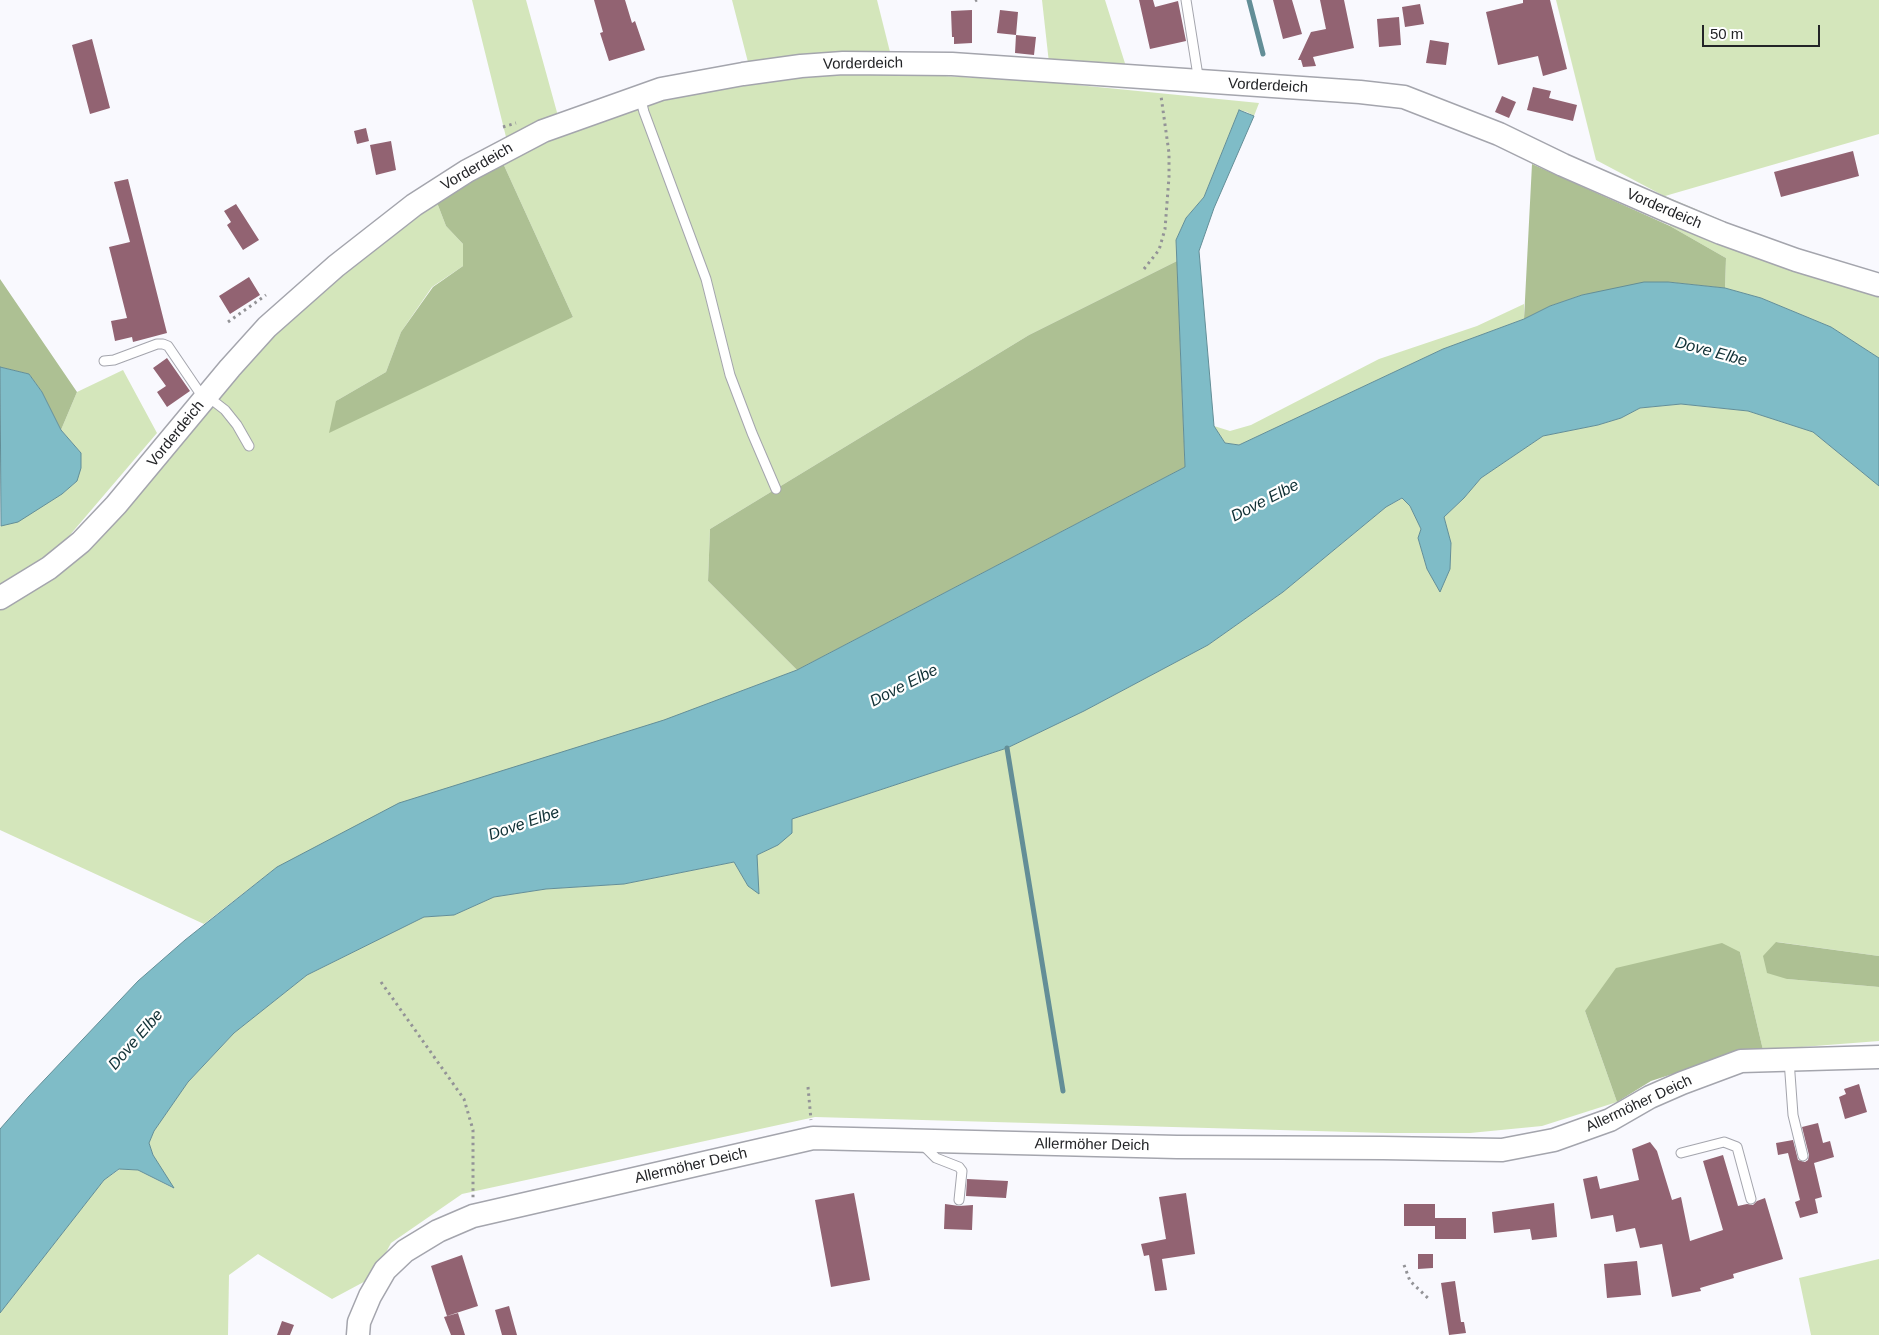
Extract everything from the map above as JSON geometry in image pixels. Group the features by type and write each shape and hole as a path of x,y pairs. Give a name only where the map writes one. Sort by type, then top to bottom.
{"street":[{"name":"Vorderdeich","path":"0,598 49,568 82,542 116,505 267,327 307,290 414,205 467,170 534,135 580,116 675,86 743,74 801,66 843,63 952,64 1360,92 1404,97 1499,134 1563,165 1721,233 1796,260 1879,285"},
{"name":"Allermöher Deich","path":"358,1335 359,1322 370,1296 385,1270 405,1251 438,1231 473,1216 813,1138 1177,1147 1502,1150 1554,1140 1610,1120 1650,1097 1682,1082 1741,1062 1879,1057"}],"lane":[{"path":"1186,0 1199,82"},
{"path":"640,96 644,112 706,280 730,375 776,488"},
{"path":"104,361 114,360 157,344 168,346 206,398 225,410 238,425 249,446"},
{"path":"1789,1060 1794,1115 1803,1156"},
{"path":"918,1141 936,1158 959,1167 962,1171 960,1200"},
{"path":"1681,1154 1724,1142 1737,1147 1751,1199"}],"path":[{"path":"1144,269 1159,250 1165,229 1170,177 1158,78"},
{"path":"228,322 266,294"},
{"path":"381,982 464,1099 473,1130 473,1216"},
{"path":"808,1087 813,1138"},
{"path":"1404,1265 1410,1281 1430,1300"}],"green space":[{"path":"472,0 526,0 558,116 507,141"},
{"path":"732,0 877,0 892,60 750,70"},
{"path":"1042,0 1105,0 1129,76 1050,72"},
{"path":"1556,0 1879,0 1879,134 1665,196 1799,253 1879,277 1879,358 1831,327 1761,298 1725,288 1726,258 1670,226 1664,196 1596,160"},
{"path":"893,73 1047,82 1259,103 1254,116 1239,110 1204,197 1186,218 1176,240 1177,261 1029,335 710,529 708,581 797,670 277,867 204,924 0,830 0,604 58,570 223,394 314,291 436,200 446,226 463,244 463,266 432,287 401,332 386,372 336,401 573,317 502,161 571,128 683,94 803,75"},
{"path":"502,161 573,317 329,433 336,401 386,372 401,332 433,287 463,266 463,244 446,226 436,200"},
{"path":"1532,164 1670,226 1726,258 1725,288 1668,282 1582,295 1550,306 1524,319"},
{"path":"1177,261 1185,467 797,670 708,581 710,529 1029,335"},
{"path":"0,279 77,392 61,430 42,392 29,374 0,367"},
{"path":"1524,304 1524,319 1443,349 1239,445 1225,443 1214,426 1230,431 1251,425 1379,359 1477,326"},
{"path":"123,370 157,433 52,556 0,585 0,526 18,521 62,494 77,481 81,453 61,430 77,392"},
{"path":"1681,404 1748,411 1813,432 1879,486 1879,956 1777,942 1787,979 1879,987 1879,1041 1763,1050 1740,952 1585,1011 1617,1102 1542,1126 1470,1133 1387,1133 815,1117 462,1194 391,1243 373,1277 332,1299 258,1254 229,1275 228,1335 0,1335 0,1313 104,1180 120,1169 138,1170 173,1188 153,1155 149,1143 154,1131 188,1082 234,1033 307,975 424,917 454,915 494,897 546,889 624,884 734,862 748,886 757,855 778,845 792,819 1007,748 1084,711 1208,645 1283,592 1386,507 1403,498 1410,506 1421,529 1418,538 1427,569 1440,591 1450,569 1451,543 1444,517 1481,478 1543,436 1598,425 1621,418 1640,408"},
{"path":"1776,942 1879,956 1879,987 1787,979 1767,973 1763,956"},
{"path":"1722,943 1740,952 1763,1050 1734,1054 1651,1081 1617,1102 1585,1011 1616,968"},
{"path":"1879,1259 1879,1335 1811,1335 1799,1278"}],"water":[{"name":"Dove Elbe","path":"1239,110 1254,116 1214,208 1199,251 1214,426 1225,443 1239,445 1443,349 1524,319 1550,306 1582,295 1644,282 1668,282 1725,288 1761,298 1831,327 1879,358 1879,486 1813,432 1748,411 1681,404 1640,408 1621,418 1598,425 1543,436 1481,478 1444,517 1451,543 1450,569 1440,592 1427,569 1418,538 1421,529 1410,506 1402,498 1386,507 1283,592 1208,645 1084,711 1007,748 792,819 792,833 778,845 757,855 759,894 748,886 734,862 624,884 546,889 494,897 454,915 424,917 307,975 234,1033 188,1082 154,1131 149,1143 153,1155 174,1188 138,1170 119,1169 104,1180 0,1313 0,1129 138,981 185,940 277,867 399,803 664,720 797,670 1185,467 1176,240 1186,218 1204,197"},
{"path":"0,367 29,374 42,392 61,430 81,453 81,468 77,481 62,494 18,522 1,526"}],"building":[{"path":"594,0 625,0 632,23 635,21 645,50 609,61 600,33 603,32"},
{"path":"1139,0 1153,0 1155,7 1178,1 1186,41 1150,49"},
{"path":"1273,0 1292,0 1302,34 1283,39"},
{"path":"1320,0 1344,0 1354,48 1313,57 1316,66 1303,67 1301,60 1298,60 1311,32 1326,29"},
{"path":"1523,0 1550,0 1567,69 1543,76 1538,56 1498,65 1486,12 1523,3"},
{"path":"1420,4 1424,24 1405,27 1402,7"},
{"path":"972,10 972,43 954,44 951,11"},
{"path":"1000,10 1018,12 1016,35 997,33"},
{"path":"1399,17 1401,45 1379,47 1377,19"},
{"path":"1016,35 1036,37 1034,55 1015,53"},
{"path":"92,39 110,108 90,114 72,45"},
{"path":"1430,40 1449,43 1446,65 1426,63"},
{"path":"1533,87 1551,91 1549,98 1577,105 1573,121 1527,110"},
{"path":"1502,96 1516,102 1509,118 1495,112"},
{"path":"366,128 369,141 357,144 354,131"},
{"path":"391,141 396,170 376,175 370,145"},
{"path":"1853,151 1859,176 1781,197 1774,172"},
{"path":"128,179 167,333 133,342 132,337 115,341 111,321 127,318 109,247 130,242 114,182"},
{"path":"236,204 259,240 243,250 227,225 231,222 224,211"},
{"path":"249,277 260,295 230,314 219,296"},
{"path":"167,358 190,391 167,407 157,392 166,386 153,368"},
{"path":"1859,1084 1867,1112 1845,1119 1839,1097 1846,1094 1844,1089"},
{"path":"1818,1123 1823,1143 1830,1141 1834,1157 1814,1163 1822,1197 1815,1199 1818,1213 1800,1218 1795,1202 1800,1200 1788,1153 1778,1155 1776,1143 1793,1140 1798,1160 1805,1162 1808,1160 1809,1155 1802,1127"},
{"path":"1650,1142 1657,1151 1672,1200 1681,1197 1690,1241 1723,1230 1703,1161 1723,1155 1738,1206 1753,1205 1765,1198 1783,1259 1733,1274 1734,1278 1700,1288 1701,1291 1672,1297 1662,1244 1640,1248 1635,1228 1616,1232 1613,1215 1591,1219 1583,1179 1597,1176 1600,1189 1639,1180 1632,1149"},
{"path":"967,1179 1008,1181 1006,1198 966,1196"},
{"path":"854,1193 870,1280 831,1287 815,1200"},
{"path":"1186,1193 1195,1254 1162,1259 1167,1290 1155,1291 1149,1255 1144,1256 1141,1244 1166,1239 1159,1197"},
{"path":"1554,1203 1557,1237 1532,1240 1530,1229 1494,1233 1492,1212"},
{"path":"945,1204 973,1205 972,1230 944,1229"},
{"path":"1404,1204 1435,1204 1435,1218 1466,1218 1466,1239 1435,1239 1435,1226 1404,1226"},
{"path":"1418,1254 1433,1254 1433,1268 1418,1269"},
{"path":"462,1255 478,1306 447,1316 431,1266"},
{"path":"1637,1261 1641,1295 1607,1298 1604,1264"},
{"path":"1455,1281 1461,1322 1464,1322 1466,1333 1449,1335 1441,1283"},
{"path":"509,1306 517,1335 502,1335 495,1310"},
{"path":"458,1313 465,1335 451,1335 444,1317"},
{"path":"282,1321 294,1325 290,1335 277,1335"}],"waterway":[{"path":"1249,0 1263,54"},
{"path":"1007,748 1063,1091"}]}
